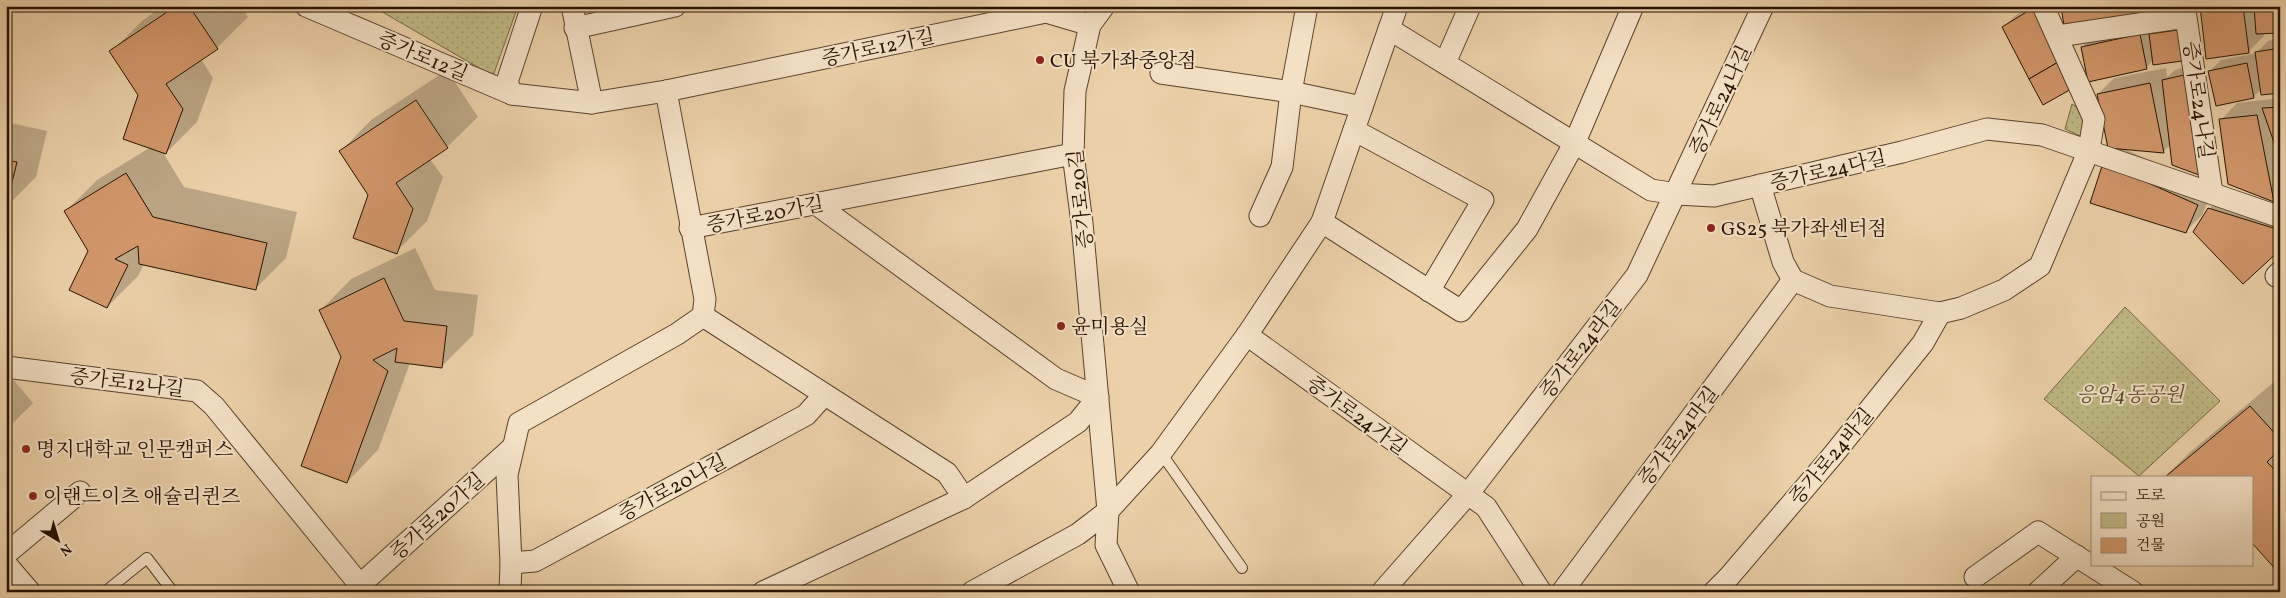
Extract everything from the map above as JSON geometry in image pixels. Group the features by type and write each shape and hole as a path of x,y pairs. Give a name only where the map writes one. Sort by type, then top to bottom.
{"street":[{"name":"증가로12길","path":"306,6 512,94"},
{"path":"512,94 508,82 532,6"},
{"path":"572,6 575,28 592,103"},
{"path":"575,28 675,6"},
{"name":"증가로20길","path":"1104,6 1090,26 1075,91 1073,154 1082,223 1108,511 1106,546 1129,592"},
{"path":"1260,216 1282,167 1291,92 1307,6"},
{"path":"972,592 1078,534 1108,511 1161,453 1247,335 1322,222 1397,6"},
{"path":"1445,63 1470,6"},
{"path":"1322,222 1461,312 1527,229 1575,142 1633,6"},
{"name":"증가로24나길","path":"1677,194 1763,6"},
{"path":"1760,185 1782,262 1793,280 1830,296 1940,313 1961,308 2004,290 2040,266 2090,150 2094,119 2043,6"},
{"name":"증가로12가길","path":"512,94 592,103 666,91 1046,12 1090,26"},
{"name":"증가로24나길","path":"2058,36 2186,16 2212,193"},
{"name":"증가로24다길","path":"1389,29 1652,190 1677,194 1714,196 1902,152 1987,129 2042,135 2090,150"},
{"path":"1161,73 1291,92 1362,106"},
{"path":"666,91 690,228"},
{"path":"1354,130 1483,200 1429,291"},
{"name":"증가로24나길","path":"2090,150 2280,217"},
{"name":"증가로20가길","path":"510,592 511,563 507,475 519,423 677,334 703,316 705,299 690,228 1073,154"},
{"name":"증가로24라길","path":"1382,592 1468,494 1637,275 1677,194"},
{"path":"768,590 964,498 1078,422 1098,397 1056,379 816,204"},
{"name":"증가로24마길","path":"1562,592 1793,280"},
{"name":"증가로24바길","path":"1714,592 1833,455 1923,343 1940,313"},
{"path":"703,316 947,473 964,498"},
{"name":"증가로24가길","path":"1247,335 1468,494"},
{"name":"증가로12나길","path":"6,367 197,391 214,406 361,588"},
{"name":"증가로20나길","path":"511,563 535,561 552,552 806,415 824,395"},
{"name":"증가로20가길","path":"361,588 513,447"},
{"path":"6,554 80,492"},
{"path":"1468,494 1486,506 1541,592"},
{"path":"1975,577 2038,532 2091,565"},
{"path":"2038,592 2077,556"},
{"path":"6,564 30,592"},
{"path":"2093,566 2133,592"}],"lane":[{"path":"1161,453 1242,568"},
{"path":"106,592 146,558 173,592"}],"green space":[{"path":"372,6 518,6 493,76"},
{"path":"2072,104 2094,119 2091,141 2065,129"},
{"name":"응암4동공원","path":"2125,307 2220,401 2139,476 2044,399"}],"building":[{"path":"176,6 189,6 218,49 166,84 183,109 166,154 123,139 138,95 109,51"},
{"path":"2061,6 2154,6 2155,15 2064,26"},
{"path":"2200,6 2243,6 2249,53 2206,59"},
{"path":"2254,6 2279,6 2280,33 2256,34"},
{"path":"2033,8 2060,61 2029,79 2002,27"},
{"path":"2178,30 2182,61 2153,65 2149,34"},
{"path":"2140,34 2147,69 2088,82 2081,47"},
{"path":"2280,48 2280,93 2261,95 2255,52"},
{"path":"2060,61 2073,88 2043,105 2029,79"},
{"path":"2247,63 2254,98 2216,106 2208,71"},
{"path":"2184,75 2199,175 2172,165 2162,80"},
{"path":"2150,83 2164,153 2108,148 2097,94"},
{"path":"416,100 448,148 396,183 413,209 397,254 353,238 368,195 339,151"},
{"path":"2280,107 2280,153 2278,154 2262,108"},
{"path":"2257,115 2274,202 2228,184 2219,119"},
{"path":"6,160 17,162 6,207"},
{"path":"2103,163 2198,205 2186,233 2090,203"},
{"path":"126,173 153,217 267,243 256,290 139,264 138,246 115,259 128,265 107,308 69,290 88,251 64,211"},
{"path":"2208,208 2280,230 2280,250 2243,284 2193,232"},
{"path":"384,278 404,321 447,326 442,368 395,362 397,348 373,360 388,371 347,483 301,466 341,357 319,310"},
{"path":"2250,406 2280,439 2280,449 2267,462 2280,475 2280,571 2278,572 2254,545 2254,476 2166,476"}],"place":[{"name":"CU 북가좌중앙점","path":"1040,60"},
{"name":"GS25 북가좌센터점","path":"1711,228"},
{"name":"윤미용실","path":"1061,326"},
{"name":"명지대학교 인문캠퍼스","path":"26,449"},
{"name":"이랜드이츠 애슐리퀸즈","path":"33,496"}]}
